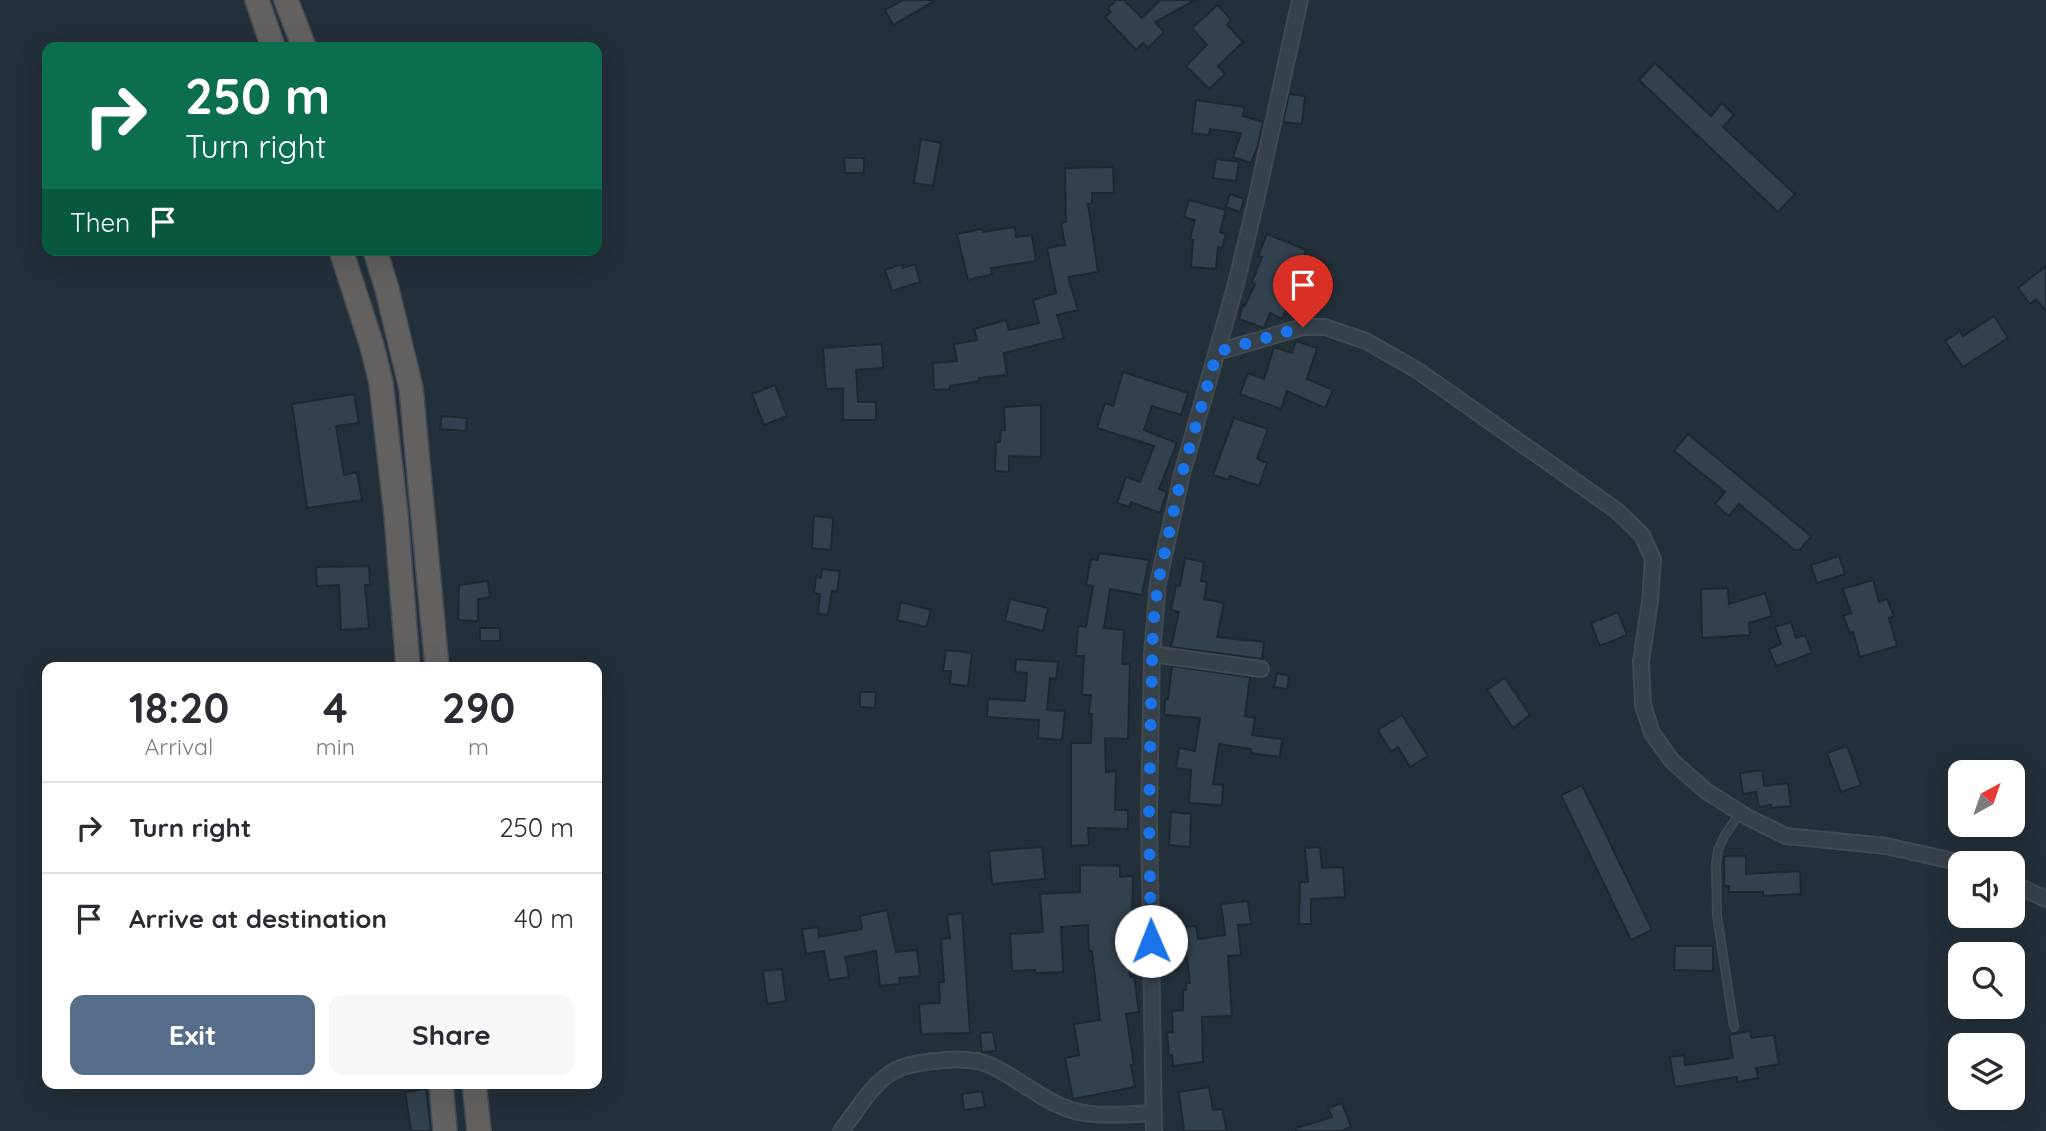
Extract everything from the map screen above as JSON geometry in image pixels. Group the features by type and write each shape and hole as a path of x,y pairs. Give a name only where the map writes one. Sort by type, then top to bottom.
{"highway":[{"path":"257,0 271,42"},
{"path":"286,0 302,42"},
{"path":"343,256 382,383 408,662"},
{"path":"377,256 411,388 437,662"},
{"path":"442,1089 446,1131"},
{"path":"475,1089 479,1131"}],"street":[{"path":"1154,1131 1149,815 1152,654 1158,583 1182,474 1255,205 1300,0"},
{"path":"1217,352 1303,327 1325,327 1366,341 1417,370 1616,510 1642,535 1653,559 1641,661 1643,705 1651,733 1672,761 1706,791 1740,813 1786,836 1886,846 1948,860"},
{"path":"1152,654 1261,669"},
{"path":"2025,889 2046,899"},
{"path":"843,1130 878,1083 895,1070 913,1064 969,1059 988,1064 1048,1100 1079,1112 1105,1115 1154,1113"}],"lane":[{"path":"1734,1027 1717,916 1715,882 1718,850 1740,813"}],"building":[{"path":"903,0 936,0 893,25 885,10"},
{"path":"1116,0 1124,0 1142,18 1160,0 1195,0 1155,22 1164,32 1148,48 1143,43 1136,50 1105,17 1111,12 1108,8"},
{"path":"1218,5 1231,20 1227,25 1243,42 1218,66 1225,74 1209,89 1186,66 1207,45 1192,28"},
{"path":"1655,63 1711,116 1722,103 1734,115 1723,127 1795,194 1778,212 1639,80"},
{"path":"1289,94 1305,96 1302,124 1283,122"},
{"path":"1196,100 1244,107 1243,116 1263,122 1251,163 1233,157 1241,133 1210,129 1209,135 1192,133"},
{"path":"921,139 941,143 933,186 914,183"},
{"path":"844,158 864,158 864,173 845,173"},
{"path":"1216,159 1239,162 1236,181 1213,178"},
{"path":"1113,167 1114,193 1092,193 1092,203 1088,204 1098,272 1068,277 1078,310 1057,315 1064,338 1004,353 1007,375 979,378 979,381 950,386 950,389 934,390 933,363 957,361 954,344 977,340 974,329 1006,320 1009,330 1039,323 1033,300 1056,293 1047,248 1065,245 1061,223 1066,222 1065,168"},
{"path":"1230,194 1244,199 1240,212 1226,207"},
{"path":"1189,200 1226,210 1220,232 1226,234 1222,248 1218,247 1216,269 1191,267 1193,240 1190,239 1195,220 1184,217"},
{"path":"1015,227 1016,237 1032,235 1036,261 991,268 992,274 968,280 957,234"},
{"path":"1267,234 1306,250 1282,319 1270,313 1264,328 1239,319 1243,305 1245,306 1255,284 1252,282 1262,257 1258,256"},
{"path":"902,264 903,268 915,264 920,282 892,291 885,270"},
{"path":"2046,266 2046,311 2036,299 2030,304 2018,288"},
{"path":"1994,316 2008,338 1963,367 1945,341 1960,331 1963,336"},
{"path":"1296,341 1317,348 1307,379 1333,390 1325,408 1287,391 1281,409 1240,394 1248,373 1264,379 1274,347 1292,353"},
{"path":"882,344 883,368 856,370 858,402 876,402 876,420 843,420 843,388 826,389 823,348"},
{"path":"1123,372 1188,393 1181,415 1152,406 1144,430 1177,443 1159,489 1167,492 1160,513 1131,502 1129,507 1117,503 1126,477 1140,482 1154,446 1097,428 1105,403 1113,406"},
{"path":"775,385 787,416 764,425 752,394"},
{"path":"354,394 359,423 336,426 344,475 357,472 362,500 307,508 292,404"},
{"path":"1041,405 1041,457 1009,456 1009,472 995,471 996,442 1000,442 1001,430 1005,430 1004,407"},
{"path":"442,416 467,418 466,431 440,429"},
{"path":"1234,418 1268,429 1257,459 1267,463 1259,486 1230,476 1229,480 1213,475"},
{"path":"1688,434 1811,536 1800,550 1795,550 1739,504 1729,516 1715,504 1725,492 1674,451"},
{"path":"814,516 833,518 831,550 812,548"},
{"path":"1099,553 1149,560 1142,595 1110,589 1104,628 1124,630 1122,664 1130,664 1128,739 1105,738 1106,772 1116,771 1115,810 1128,810 1128,829 1088,828 1089,845 1071,846 1071,743 1091,743 1092,714 1089,714 1091,695 1082,695 1084,656 1076,656 1078,626 1086,627 1093,586 1086,585 1091,559 1098,560"},
{"path":"1839,556 1845,574 1817,583 1811,565"},
{"path":"1185,558 1204,562 1201,581 1207,582 1204,599 1224,603 1217,637 1264,642 1262,659 1171,647 1179,612 1171,610 1176,585 1180,586"},
{"path":"369,566 370,585 365,585 369,628 341,630 339,585 317,586 316,567"},
{"path":"822,569 840,571 837,592 832,591 828,615 818,614 820,594 814,593 816,577 821,578"},
{"path":"1873,580 1879,602 1887,599 1894,616 1889,618 1897,646 1860,657 1853,632 1850,633 1843,616 1851,613 1843,589"},
{"path":"488,581 490,597 478,599 478,621 458,620 459,585"},
{"path":"1728,588 1729,604 1765,593 1772,616 1749,623 1750,635 1702,638 1701,589"},
{"path":"1010,599 1048,608 1043,631 1005,621"},
{"path":"901,602 931,610 926,627 897,620"},
{"path":"1618,612 1627,635 1600,646 1591,623"},
{"path":"1791,622 1796,638 1805,635 1812,653 1776,666 1769,649 1781,644 1775,627"},
{"path":"480,628 500,628 500,641 480,641"},
{"path":"946,650 972,653 968,686 950,684 951,671 943,671"},
{"path":"1016,659 1058,662 1056,679 1050,678 1047,710 1065,711 1062,740 1038,738 1039,720 987,717 988,699 1025,701 1027,673 1015,672"},
{"path":"1172,666 1250,677 1245,716 1255,718 1252,735 1282,739 1280,757 1251,753 1251,749 1219,744 1213,784 1223,785 1222,805 1189,803 1191,770 1176,768 1179,748 1195,751 1200,718 1164,715"},
{"path":"1277,673 1289,676 1287,689 1274,687"},
{"path":"1505,678 1530,715 1513,728 1487,690"},
{"path":"860,692 876,692 875,708 860,707"},
{"path":"1402,715 1428,756 1410,767 1398,747 1391,752 1378,730"},
{"path":"1847,746 1861,785 1841,792 1827,753"},
{"path":"1762,770 1764,786 1788,783 1791,806 1759,807 1756,792 1743,794 1740,773"},
{"path":"1582,785 1652,930 1631,940 1561,795"},
{"path":"1171,812 1191,814 1190,847 1169,845"},
{"path":"1042,847 1045,879 992,884 989,851"},
{"path":"1320,847 1322,868 1343,867 1345,897 1311,899 1311,924 1299,924 1300,882 1308,882 1305,848"},
{"path":"1724,856 1746,856 1746,874 1800,871 1801,894 1763,896 1763,892 1729,892 1729,886 1724,886"},
{"path":"1080,865 1120,866 1120,877 1133,876 1132,922 1127,922 1130,977 1134,976 1139,1012 1126,1014 1135,1087 1073,1099 1065,1058 1079,1055 1074,1024 1100,1020 1092,951 1089,951 1088,925 1061,927 1063,972 1012,971 1010,934 1043,932 1040,894 1080,892"},
{"path":"1248,901 1251,924 1238,925 1241,955 1228,956 1232,1016 1202,1017 1203,1062 1173,1066 1167,1032 1173,1032 1172,1011 1183,1010 1183,990 1186,990 1186,983 1190,983 1183,927 1196,926 1198,939 1225,935 1221,904"},
{"path":"887,910 896,952 917,950 920,976 899,978 900,984 880,986 876,951 845,957 849,977 829,980 824,951 806,954 802,929 818,927 819,937 862,929 860,916"},
{"path":"962,913 970,1033 921,1034 919,1004 940,1003 939,982 944,982 941,939 950,938 947,915"},
{"path":"1675,946 1713,946 1713,971 1674,970"},
{"path":"782,969 786,1001 767,1004 763,971"},
{"path":"1750,1031 1751,1038 1774,1035 1779,1064 1756,1068 1758,1078 1737,1082 1737,1077 1675,1087 1670,1057 1684,1055 1685,1065 1733,1058 1729,1035"},
{"path":"993,1032 996,1051 982,1052 980,1033"},
{"path":"1209,1087 1213,1110 1222,1109 1227,1131 1184,1131 1179,1092"},
{"path":"426,1089 431,1131 411,1131 405,1092"},
{"path":"982,1091 985,1107 964,1110 962,1094"},
{"path":"1342,1103 1351,1127 1341,1131 1296,1131 1296,1128 1332,1117 1328,1108"}],"route":[{"path":"1151,941 1149,815 1153,626 1158,583 1182,474 1217,352 1303,327"}]}
